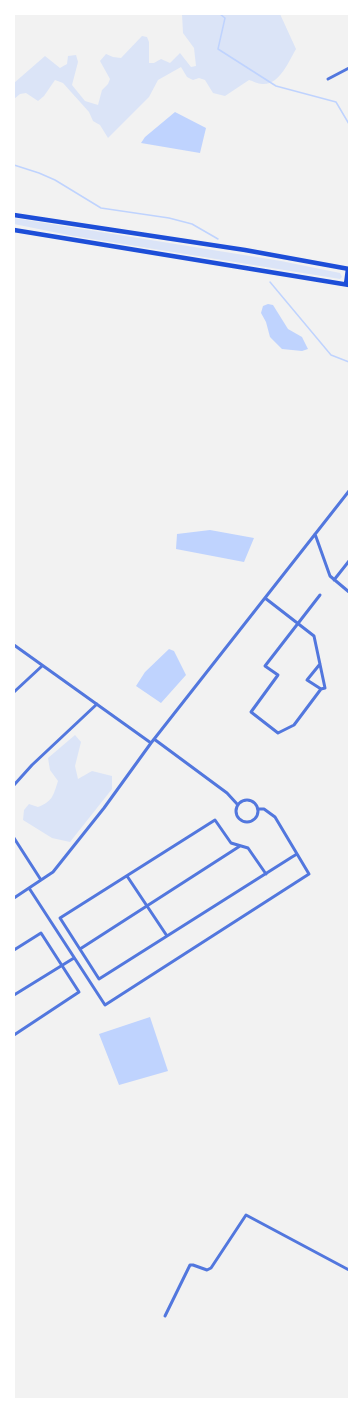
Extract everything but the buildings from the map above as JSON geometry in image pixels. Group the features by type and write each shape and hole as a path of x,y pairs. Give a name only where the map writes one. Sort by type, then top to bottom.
{"main road":[{"path":"14,215 245,250 349,269 348,284 14,230"}],"street":[{"path":"328,78 349,68"},
{"path":"14,898 41,880 58,866 104,808 154,739 349,491"},
{"path":"315,534 330,576 349,592"},
{"path":"334,580 349,561"},
{"path":"265,598 298,624 314,636 325,688 321,689 294,725 278,733 251,712 278,676 265,666 298,624 320,595"},
{"path":"14,645 151,743"},
{"path":"14,651 18,648"},
{"path":"320,664 307,680 321,689"},
{"path":"14,692 42,666"},
{"path":"14,785 32,765 97,704"},
{"path":"154,739 227,794 238,805 238,815 246,821 255,818 258,809"},
{"path":"238,805 245,800 249,800 256,805 258,809"},
{"path":"29,888 105,1005 309,874 276,817 264,809 258,809"},
{"path":"266,874 248,848 231,843 215,820 60,918 99,979 266,874 297,854"},
{"path":"14,838 41,880"},
{"path":"80,948 240,846"},
{"path":"127,876 167,936"},
{"path":"14,950 41,933 79,992 14,1035"},
{"path":"14,995 74,958"},
{"path":"165,1316 190,1265 193,1264 207,1270 211,1268 246,1215 349,1270"}],"shaded area":[{"path":"182,14 280,14 296,49 283,72 274,81 268,84 259,84 249,80 225,96 213,93 205,80 199,78 193,80 187,77 181,67 158,80 149,97 108,138 100,125 93,121 89,112 63,83 55,80 44,96 38,101 26,93 20,94 14,99 14,83 45,56 60,68 67,64 68,56 76,55 78,62 72,85 85,101 98,105 102,90 108,84 110,79 100,61 106,54 121,58 142,36 147,37 149,42 149,63 154,63 161,59 170,63 180,53 191,67 196,66 194,48 183,33"},
{"path":"14,218 281,261 340,273 342,277 340,279 73,236 14,224"},
{"path":"75,735 81,742 75,766 78,779 92,771 112,776 112,789 70,842 52,838 23,820 24,810 29,804 38,807 47,803 52,797 58,781 50,770 48,758"}],"water":[{"path":"175,112 206,128 200,153 141,143 145,137"},
{"path":"268,304 273,305 288,329 302,337 308,349 302,351 282,349 270,337 266,322 261,313 263,306"},
{"path":"210,530 254,538 244,562 176,549 177,534"},
{"path":"169,649 174,651 186,675 161,703 136,686 145,672"},
{"path":"150,1017 168,1071 119,1085 99,1034"}],"waterway":[{"path":"220,14 225,18 218,49 276,86 336,102 349,124"},
{"path":"14,165 55,180 101,208 169,218 192,224 218,239"},
{"path":"270,282 331,355 349,362"}]}
